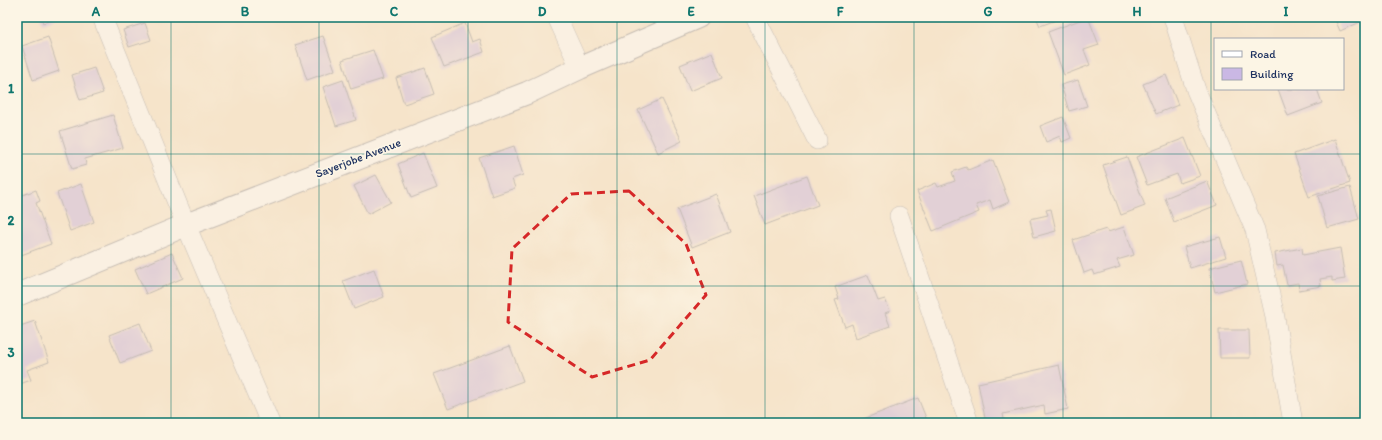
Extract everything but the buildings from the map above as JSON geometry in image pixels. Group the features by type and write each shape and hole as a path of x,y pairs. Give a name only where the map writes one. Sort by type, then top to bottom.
{"street":[{"path":"102,17 186,225 270,423"},
{"path":"557,17 580,68"},
{"name":"Sayerjobe Avenue","path":"17,295 186,225 520,96 580,68 698,17"},
{"path":"755,17 817,140"},
{"path":"1173,17 1196,90 1255,230 1274,312 1293,423"},
{"path":"899,216 969,423"}],"highlighted area":[{"path":"629,191 686,244 706,295 650,360 592,377 508,322 512,249 571,194"}]}
